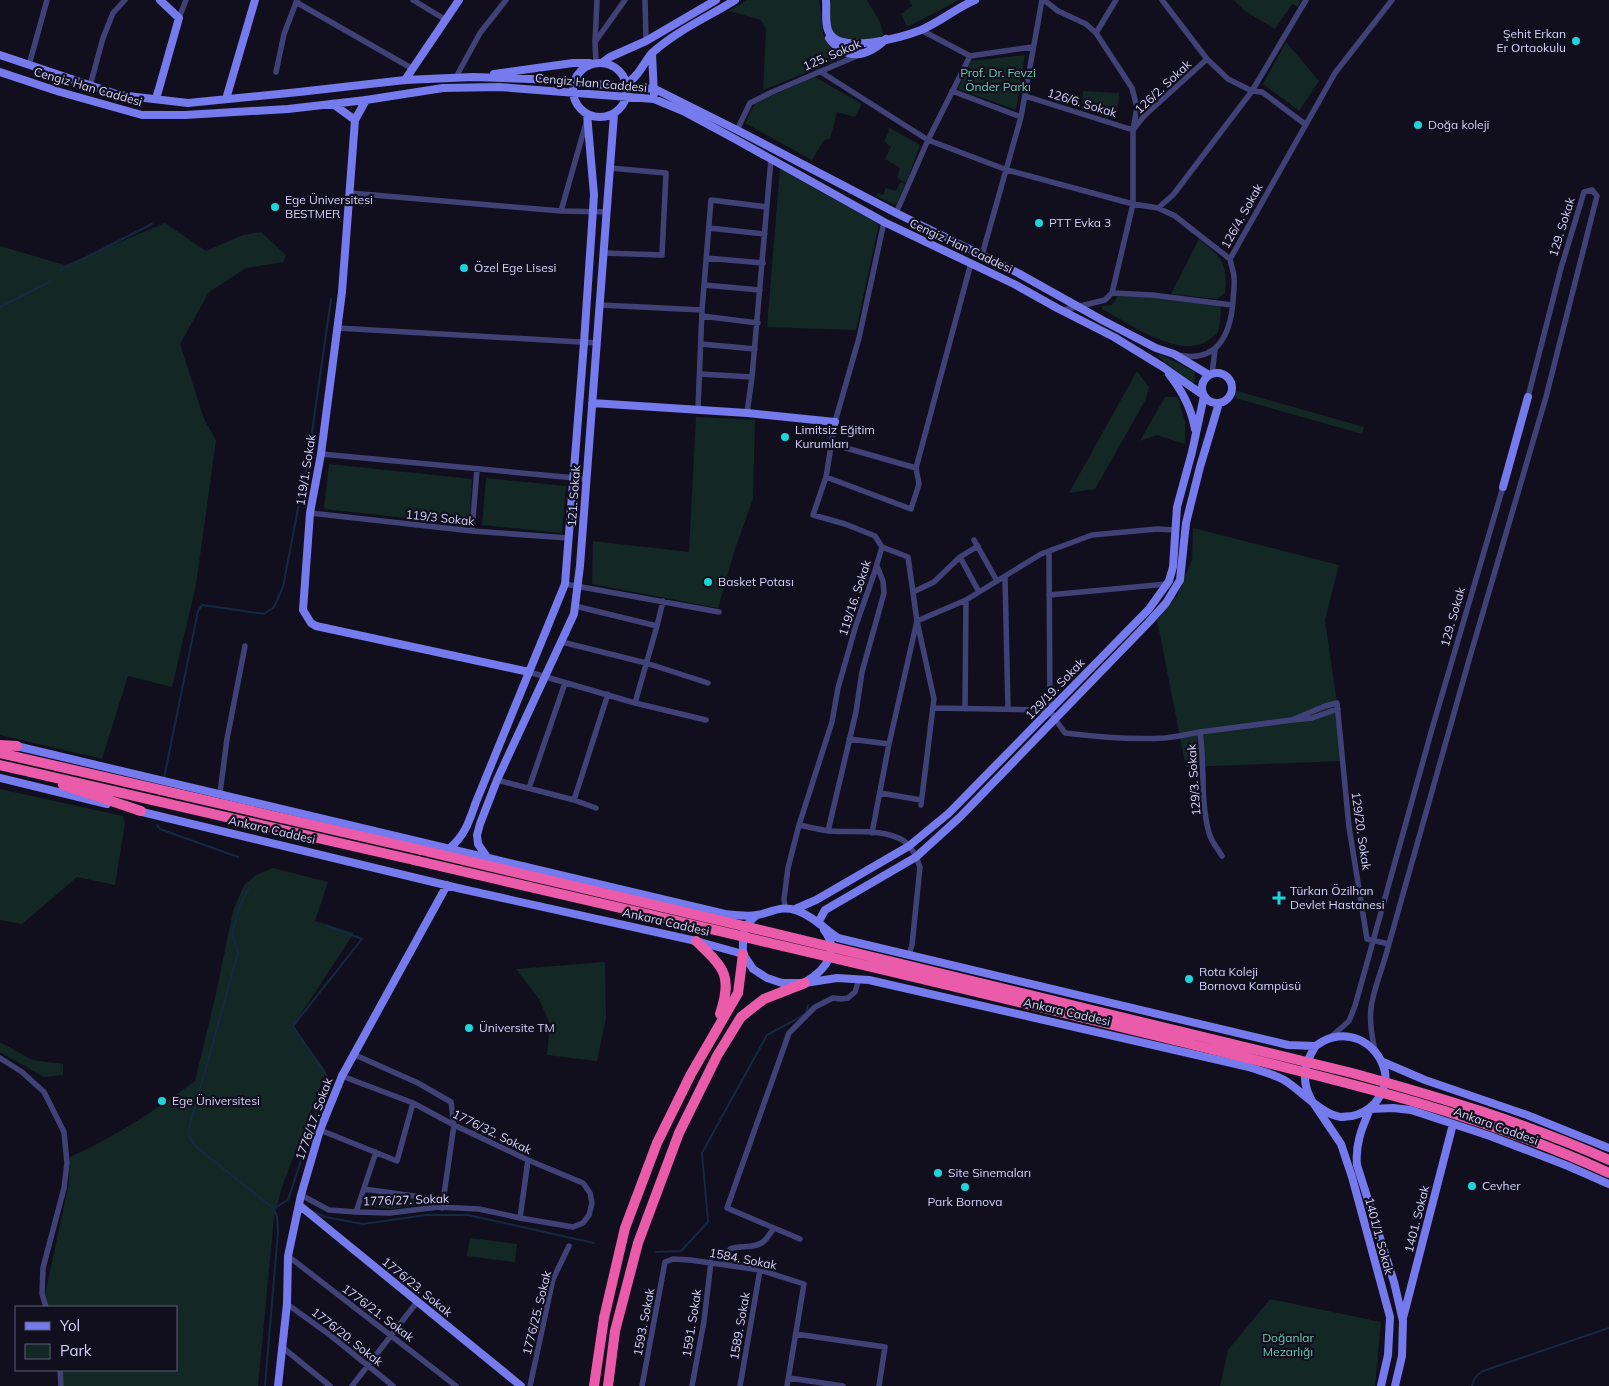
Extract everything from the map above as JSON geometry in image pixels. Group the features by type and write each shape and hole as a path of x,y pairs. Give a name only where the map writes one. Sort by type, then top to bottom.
{"highway":[{"path":"0,744 17,746"},
{"name":"Ankara Caddesi","path":"0,753 794,938 1352,1074 1436,1096 1502,1118 1609,1160"},
{"path":"5,766 141,811"},
{"name":"Ankara Caddesi","path":"5,766 1007,998 1347,1083 1431,1106 1508,1132 1609,1173"},
{"path":"696,941 719,963 726,980 725,999 714,1032"},
{"path":"594,1386 604,1318 625,1228 657,1143 714,1032 738,993 743,954"},
{"path":"608,1386 615,1331 638,1243 679,1133 708,1073 741,1017 764,999 804,983"}],"main road":[{"path":"156,99 178,18 160,0"},
{"path":"226,99 255,0"},
{"path":"405,80 459,0"},
{"path":"573,92 574,82 580,70 646,41 716,0"},
{"path":"627,85 652,54 681,32 735,0"},
{"path":"825,0 828,32 836,40 844,43 886,40"},
{"path":"825,0 826,33 829,39 847,53 859,55"},
{"name":"125. Sokak","path":"859,55 876,49 886,40 921,30 971,1"},
{"path":"652,54 654,99"},
{"name":"Cengiz Han Caddesi","path":"0,55 119,95 188,103 405,80 473,76 627,85 655,90 982,255 1102,320 1156,348 1174,354 1210,374"},
{"path":"473,76 573,63 598,63 618,68 627,85 627,98 622,107 614,114 600,117 587,116"},
{"name":"Cengiz Han Caddesi","path":"0,72 60,92 142,115 220,114 288,109 366,100 443,88 500,87 654,99 683,111 884,222 1014,284 1114,337 1164,366 1203,396"},
{"name":"121. Sokak","path":"450,848 465,832 565,584 594,195 587,116 580,109 573,92"},
{"name":"119/1. Sokak","path":"366,100 355,120 342,292 321,454 310,514 303,610 311,623 326,628 529,672"},
{"path":"333,104 355,120"},
{"name":"121. Sokak","path":"487,857 478,844 477,835 480,824 497,780 574,614 578,586 614,114"},
{"path":"1164,366 1184,395 1192,413 1195,433"},
{"path":"1210,374 1227,376 1232,385 1228,398 1219,403 1210,402 1203,396 1202,384 1210,374"},
{"name":"129/19. Sokak","path":"795,909 816,900 909,846 968,795 1149,609 1167,584 1172,567 1177,507 1192,452 1203,396"},
{"name":"129. Sokak","path":"1503,487 1528,398"},
{"path":"592,403 698,409 835,422"},
{"name":"129/19. Sokak","path":"819,924 825,910 916,856 960,817 1166,603 1177,586 1182,572 1189,508 1219,403"},
{"name":"Ankara Caddesi","path":"17,746 725,914 757,915 775,909 795,909 838,938 1288,1045 1315,1046 1338,1037 1355,1037 1367,1043 1375,1050 1383,1062 1425,1080 1527,1115 1609,1148"},
{"name":"Ankara Caddesi","path":"0,778 61,794 696,941 743,954 753,969 767,978 782,983 804,983 837,978 869,980 1248,1067 1283,1079 1325,1112 1341,1117 1359,1115 1370,1109 1393,1108 1411,1110 1568,1166 1609,1184"},
{"name":"1776/17. Sokak","path":"278,1386 287,1304 288,1256 301,1195 320,1130 353,1054 447,884"},
{"path":"743,954 743,936 747,923 757,915"},
{"path":"804,983 826,967 831,951 829,936 819,924"},
{"path":"1312,1101 1304,1080 1305,1069 1315,1046"},
{"path":"1370,1109 1383,1091 1386,1076 1383,1062"},
{"name":"1401/1. Sokak","path":"1312,1101 1341,1144 1390,1317 1388,1355 1381,1386"},
{"name":"1401/1. Sokak","path":"1370,1109 1358,1138 1357,1165 1394,1282 1402,1321 1402,1356 1395,1386"},
{"name":"1401. Sokak","path":"1402,1321 1453,1124"},
{"name":"1776/23. Sokak","path":"299,1205 521,1386"}],"street":[{"path":"29,65 47,0"},
{"path":"90,86 103,38 113,13 125,0"},
{"path":"178,18 186,0"},
{"path":"413,0 446,20"},
{"path":"456,77 480,33 506,0"},
{"path":"597,0 595,42 598,63"},
{"path":"595,42 624,0"},
{"path":"645,0 646,41"},
{"path":"982,255 1020,118 1032,48 1043,0 1058,11 1086,24 1096,33 1132,88 1137,107 1133,130 1134,204 1112,293 1105,300 1064,310"},
{"path":"1096,33 1116,0"},
{"path":"1162,0 1207,59 1228,79 1252,91 1262,92 1305,124"},
{"path":"1158,208 1173,195 1252,91 1306,0"},
{"name":"126/4. Sokak","path":"1210,374 1215,350 1222,340 1232,308 1234,278 1230,259 1335,73 1392,0"},
{"path":"276,72 284,34 297,1 413,69"},
{"path":"921,30 970,56 1032,48"},
{"path":"859,55 860,43"},
{"name":"125. Sokak","path":"737,130 750,103 859,55"},
{"path":"896,213 928,140 970,56"},
{"name":"126/2. Sokak","path":"1133,130 1144,116 1207,59"},
{"path":"821,72 928,140 1007,170 1134,204 1158,208 1175,216 1230,259"},
{"path":"952,91 1020,118"},
{"name":"126/6. Sokak","path":"1025,96 1133,130"},
{"path":"562,211 587,116"},
{"path":"747,413 758,323 771,159"},
{"path":"604,253 662,255 666,173 610,168"},
{"name":"129. Sokak","path":"1375,1050 1369,1012 1371,1002 1546,397 1597,196 1592,190 1584,192 1561,268 1528,398"},
{"path":"350,194 562,211 607,212"},
{"path":"698,409 702,313 711,200 767,207"},
{"name":"119/16. Sokak","path":"785,908 784,899 788,868 799,826 832,722 838,688 856,624 882,547 875,536 845,524 813,515 826,477 835,422 859,338 884,222"},
{"path":"709,228 765,234"},
{"path":"706,258 763,264"},
{"path":"826,477 911,509 919,484 916,468 971,263"},
{"path":"704,285 760,290"},
{"path":"1112,293 1152,295 1232,308"},
{"path":"600,304 702,313 758,323"},
{"path":"337,328 597,343"},
{"path":"701,344 755,349"},
{"path":"1174,354 1190,357 1202,356 1215,350"},
{"path":"700,374 752,377"},
{"path":"832,444 916,468"},
{"path":"321,454 586,479"},
{"path":"472,531 477,470"},
{"name":"129. Sokak","path":"1329,1040 1344,1027 1353,1011 1432,729 1503,487"},
{"name":"119/3 Sokak","path":"310,514 472,531 568,538"},
{"path":"917,621 966,600 1042,554 1092,535 1158,529 1175,530"},
{"path":"974,540 997,581"},
{"path":"913,592 934,582 960,557 978,546"},
{"path":"880,793 921,802 934,699 917,621 908,557 882,547"},
{"path":"1049,551 1050,710 1065,733 1105,738 1166,738 1200,732"},
{"path":"960,557 979,592"},
{"path":"828,831 856,712 862,672 884,594 883,581 877,566"},
{"path":"1005,577 1008,709"},
{"path":"565,584 719,612"},
{"path":"1049,595 1167,584"},
{"path":"965,710 966,600"},
{"path":"635,703 663,601"},
{"path":"575,606 657,626"},
{"path":"872,833 889,744 917,621"},
{"path":"562,642 646,663 708,683"},
{"path":"220,793 227,739 245,646"},
{"path":"529,672 635,703 706,720"},
{"path":"529,788 565,683"},
{"path":"574,800 608,694"},
{"name":"129/3. Sokak","path":"1222,856 1209,832 1204,803 1200,732 1292,720 1325,706 1337,706"},
{"name":"129/20. Sokak","path":"1337,706 1348,818 1367,938 1374,941"},
{"path":"932,708 1050,710"},
{"path":"849,739 889,744"},
{"path":"497,780 574,800 596,808"},
{"path":"799,826 828,831 894,836 909,846 916,856 920,868 912,945 908,955"},
{"path":"1374,941 1389,944"},
{"path":"800,1240 727,1208 789,1033 815,1007 823,1002 833,998 848,998 855,992 859,979"},
{"path":"353,1054 418,1082 451,1102 454,1125 442,1208"},
{"path":"0,1058 22,1072 44,1092 64,1132 67,1163 64,1188 43,1268 42,1294 46,1306"},
{"name":"1776/32. Sokak","path":"342,1076 413,1103 454,1125 583,1184 590,1193 592,1204 589,1216 583,1223 573,1227"},
{"path":"320,1130 397,1161 413,1103"},
{"path":"356,1212 376,1152"},
{"path":"520,1218 528,1160"},
{"path":"364,1189 442,1200"},
{"name":"1776/27. Sokak","path":"301,1195 329,1210 390,1213 442,1208 479,1209 573,1227"},
{"path":"725,1264 730,1249 738,1246 751,1247 763,1242 774,1228"},
{"name":"1776/25. Sokak","path":"530,1386 553,1279 569,1246"},
{"name":"1776/21. Sokak","path":"288,1256 456,1386"},
{"name":"1584. Sokak","path":"665,1262 673,1259 725,1264 760,1270 804,1284 787,1386"},
{"name":"1593. Sokak","path":"642,1386 665,1262"},
{"name":"1591. Sokak","path":"692,1386 712,1262"},
{"name":"1589. Sokak","path":"740,1386 760,1270"},
{"path":"352,1386 417,1302"},
{"name":"1776/20. Sokak","path":"287,1304 330,1335 393,1386"},
{"path":"796,1334 885,1347 879,1386"},
{"path":"282,1347 330,1386"},
{"path":"60,1371 61,1386"},
{"path":"788,1378 843,1386"}],"green space":[{"path":"747,0 819,0 823,33 826,40 830,47 845,57 763,90 766,30 761,20 729,11"},
{"path":"831,0 867,0 880,22 884,37 854,40 840,37 834,33 830,27 828,17"},
{"path":"909,0 959,0 907,27 901,14 912,6"},
{"path":"1234,0 1301,0 1298,7 1292,4 1275,29 1245,11"},
{"path":"1286,42 1319,81 1299,111 1263,84"},
{"name":"Prof. Dr. Fevzi Önder Parkı","path":"1025,55 1016,110 958,89 971,61"},
{"path":"815,77 862,104 855,117 837,112 830,139 824,140 812,160 745,123 755,103"},
{"path":"1083,91 1119,93 1118,107 1082,104"},
{"path":"888,127 920,145 906,183 897,178 900,168 885,159 891,147 884,141 889,132"},
{"path":"780,169 879,224 856,330 767,327"},
{"path":"901,182 905,184 896,205 876,196 877,193 883,195 886,188 896,191"},
{"path":"165,223 206,251 243,235 261,232 286,255 283,262 246,268 209,292 180,344 204,419 216,440 196,585 172,687 128,676 102,759 0,735 0,246 65,265"},
{"path":"1199,239 1218,256 1224,267 1225,293 1217,299 1171,294"},
{"path":"1118,296 1146,297 1221,306 1220,324 1217,334 1199,345 1171,344 1141,331 1102,309 1102,306 1112,305"},
{"path":"1160,354 1195,372 1194,384 1158,357"},
{"path":"1137,371 1149,387 1146,399 1095,489 1069,493"},
{"path":"1237,391 1364,427 1362,434 1235,398"},
{"path":"1165,397 1178,397 1185,422 1185,444 1157,435 1140,441"},
{"path":"696,417 755,420 753,499 735,549 718,608 592,584 593,541 689,552"},
{"path":"329,464 472,479 469,525 324,509"},
{"path":"486,478 566,486 562,533 482,525"},
{"path":"1193,528 1339,565 1325,620 1343,761 1186,767 1157,620 1177,596 1192,560"},
{"path":"0,789 123,816 125,823 115,885 77,877 22,924 0,920"},
{"path":"273,868 328,882 315,921 354,933 293,1026 326,1071 282,1187 274,1217 258,1386 64,1386 61,1371 178,1371 178,1306 48,1306 45,1294 69,1183 70,1157 103,1141 135,1122 195,1081 216,994 233,911 244,885 256,875"},
{"path":"605,962 606,1018 597,1061 547,1055 550,1024 539,999 516,969"},
{"path":"0,1042 32,1060 63,1064 63,1075 44,1077 0,1052"},
{"path":"366,1195 436,1202 392,1209 362,1206"},
{"path":"470,1238 517,1244 515,1262 467,1256"},
{"name":"Doğanlar Mezarlığı","path":"1270,1299 1381,1322 1375,1386 1220,1386 1228,1350"}],"waterway":[{"path":"61,270 152,224"},
{"path":"0,307 51,281"},
{"path":"164,778 198,611 202,605 264,614 274,607 283,587 306,472 331,299"},
{"path":"157,825 160,829 238,857"},
{"path":"249,887 239,907 232,934 238,953 188,1132 196,1147 273,1208 277,1216 278,1232 265,1386"},
{"path":"274,1208 288,1200 328,1078 293,1026 362,939 327,926"},
{"path":"656,1252 681,1251 708,1222 702,1153 767,1035 806,1013 808,1005"},
{"path":"310,1210 325,1217 363,1224 426,1215 468,1215 594,1243"},
{"path":"1472,1386 1476,1377 1483,1371 1609,1328"}],"place":[{"name":"Şehit Erkan Er Ortaokulu","path":"1576,41"},
{"name":"Doğa koleji","path":"1418,125"},
{"name":"Ege Üniversitesi BESTMER","path":"275,207"},
{"name":"PTT Evka 3","path":"1039,223"},
{"name":"Özel Ege Lisesi","path":"464,268"},
{"name":"Limitsiz Eğitim Kurumları","path":"785,437"},
{"name":"Basket Potası","path":"708,582"},
{"name":"Türkan Özilhan Devlet Hastanesi","path":"1279,898"},
{"name":"Rota Koleji Bornova Kampüsü","path":"1189,979"},
{"name":"Üniversite TM","path":"469,1028"},
{"name":"Ege Üniversitesi","path":"162,1101"},
{"name":"Site Sinemaları","path":"938,1173"},
{"name":"Cevher","path":"1472,1186"},
{"name":"Park Bornova","path":"965,1187"}]}
